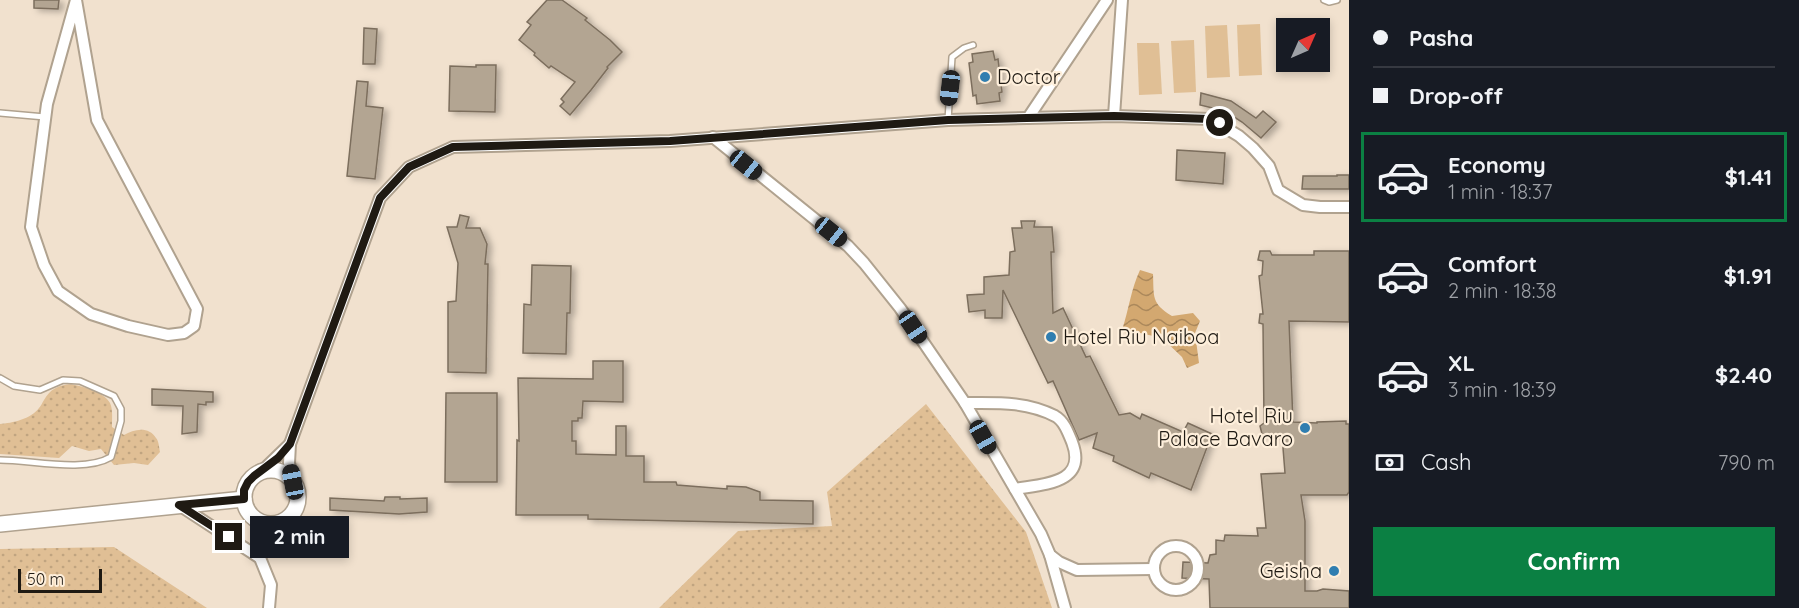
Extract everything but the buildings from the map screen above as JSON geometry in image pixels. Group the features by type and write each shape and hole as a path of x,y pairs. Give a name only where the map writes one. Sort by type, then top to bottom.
{"street":[{"path":"76,0 98,120 197,309 194,326 184,333 168,335 128,326 91,314 58,291 44,264 31,227 47,104 76,0"},
{"path":"1028,118 1107,0"},
{"path":"1114,116 1122,0"},
{"path":"290,444 248,482 244,490 246,507 251,515 266,524 284,521 296,507 297,490 289,464 290,444 380,198 409,167 453,147 565,145 712,137 948,120 1114,116 1211,119 1239,136 1253,148 1269,166 1278,190 1303,205 1349,207"},
{"path":"712,137 848,246 900,308 965,403 1041,534 1050,555 1065,608"},
{"path":"965,403 1016,403 1041,410 1062,422 1075,449 1076,459 1071,473 1055,482 1014,489"},
{"path":"261,472 278,471 293,482"},
{"path":"0,524 244,499"},
{"path":"179,505 260,558 271,585 269,608"},
{"path":"1176,545 1183,546 1194,555 1198,569 1197,576 1187,587 1172,590 1159,582 1154,569 1154,562 1162,550 1176,545"},
{"path":"1050,555 1077,570 1154,569"}],"lane":[{"path":"1324,0 1329,2 1337,0"},
{"path":"948,120 952,57 964,48 973,45"},
{"path":"0,113 45,117"},
{"path":"0,378 14,386 40,390 63,380 80,381 114,396 121,409 121,421 111,457 101,463 57,464 0,460"}],"shaded area":[{"path":"1260,24 1262,75 1239,76 1237,25"},
{"path":"1227,25 1230,77 1207,78 1205,26"},
{"path":"1194,40 1196,92 1174,93 1171,41"},
{"path":"1137,43 1159,43 1162,94 1139,95"},
{"path":"71,384 103,395 111,405 112,427 124,435 137,430 145,430 153,434 157,439 160,452 148,465 134,463 114,465 101,449 89,451 72,446 59,458 0,454 0,424 26,418 36,412 52,390"},
{"path":"926,404 1026,532 1052,608 659,608 738,531 832,526 827,492"},
{"path":"114,547 207,608 0,608 0,549"}],"water":[{"path":"1140,270 1153,274 1155,299 1160,307 1172,316 1193,313 1200,321 1195,333 1199,363 1187,368 1182,357 1162,338 1140,333 1131,338 1122,330"}],"place":[{"name":"Doctor","path":"985,77"},
{"name":"Hotel Riu Naiboa","path":"1051,337"},
{"name":"Hotel Riu Palace Bavaro","path":"1305,428"},
{"name":"Geisha","path":"1334,571"}],"route":[{"path":"229,537 179,505 244,499 244,490 248,482 278,458 290,444 380,198 409,167 453,147 670,141 948,120 1114,116 1211,119 1220,123"}]}
